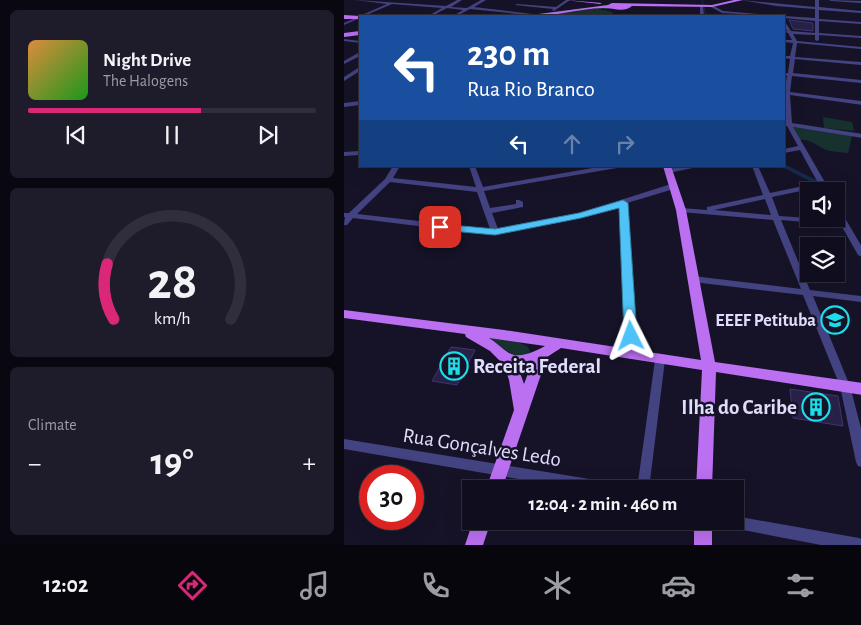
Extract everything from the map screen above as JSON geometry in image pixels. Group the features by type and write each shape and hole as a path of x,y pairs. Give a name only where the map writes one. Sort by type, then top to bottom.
{"main road":[{"path":"567,0 643,5 701,6 744,1"},
{"path":"593,2 613,11"},
{"path":"591,9 613,11 625,4"},
{"path":"538,15 591,9 613,11 625,4"},
{"path":"613,11 625,4"},
{"path":"344,17 359,17"},
{"path":"344,35 359,33"},
{"path":"668,169 680,210 709,366 704,480"},
{"path":"344,314 560,343 660,360 861,389"},
{"path":"460,329 490,343 508,358 518,385 520,412"},
{"path":"504,335 528,344 541,355"},
{"path":"508,358 529,360 560,343"},
{"path":"497,480 541,355"},
{"path":"474,545 479,530"},
{"path":"703,530 703,545"}],"street":[{"path":"356,0 538,15"},
{"path":"364,15 398,0"},
{"path":"432,15 460,0"},
{"path":"457,15 484,0"},
{"path":"507,11 525,0"},
{"path":"549,14 567,0"},
{"path":"817,0 817,44"},
{"path":"831,0 861,2"},
{"path":"712,6 720,11 747,15 744,1 776,6 861,12"},
{"path":"518,4 557,8"},
{"path":"701,6 702,15"},
{"path":"776,6 780,15"},
{"path":"785,16 861,23"},
{"path":"344,24 359,17"},
{"path":"785,23 794,42 785,94 786,124 821,182"},
{"path":"785,31 861,37"},
{"path":"344,40 359,42"},
{"path":"785,41 861,48"},
{"path":"344,63 359,55"},
{"path":"785,57 861,64"},
{"path":"344,71 358,72"},
{"path":"344,79 358,72"},
{"path":"787,74 861,82"},
{"path":"785,94 861,103"},
{"path":"344,105 359,103"},
{"path":"786,124 861,136"},
{"path":"785,151 800,148"},
{"path":"344,151 359,149"},
{"path":"344,154 359,153"},
{"path":"344,223 348,215 388,180 396,167"},
{"path":"472,167 495,232"},
{"path":"388,180 480,190 584,169 606,167"},
{"path":"668,169 689,167"},
{"path":"755,167 845,386 861,462"},
{"path":"348,215 495,232 581,216 674,186"},
{"path":"701,211 800,188"},
{"path":"488,211 520,205 519,202"},
{"path":"623,203 632,354"},
{"path":"680,210 800,219"},
{"path":"845,225 861,255"},
{"path":"693,278 861,299"},
{"path":"644,480 660,360"},
{"name":"Rua Gonçalves Ledo","path":"344,444 557,480"},
{"path":"744,524 859,545"}],"green space":[{"path":"606,7 608,9 598,9 613,12 612,15 542,15"},
{"path":"823,117 852,122 854,131 824,128"},
{"path":"792,127 852,136 848,153 829,151 809,141 798,140"},
{"path":"481,335 512,340 527,346 530,351 517,357"}],"building":[{"path":"789,20 813,23 813,31 793,29"},
{"name":"Receita Federal","path":"451,347 475,350 457,385 432,381"},
{"name":"Ilha do Caribe","path":"790,389 838,396 843,426 793,418"}],"waterway":[{"path":"702,0 703,4"},
{"path":"704,7 706,15"},
{"path":"785,166 814,181"}],"place":[{"name":"EEEF Petituba","path":"835,320"},
{"name":"Receita Federal","path":"454,366"},
{"name":"Ilha do Caribe","path":"816,407"}],"route":[{"path":"440,227 495,232 581,216 623,203 631,336"}]}
